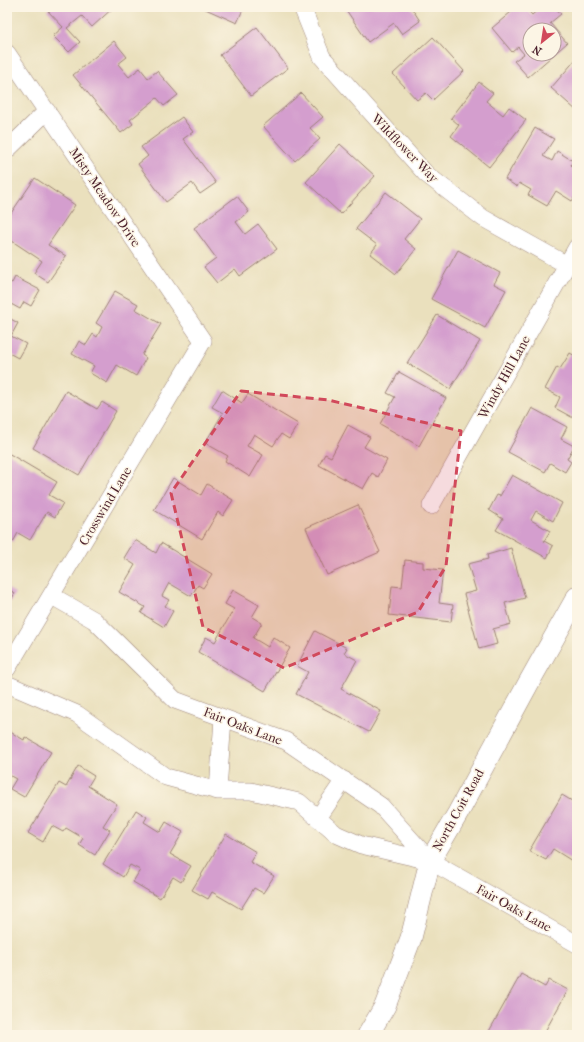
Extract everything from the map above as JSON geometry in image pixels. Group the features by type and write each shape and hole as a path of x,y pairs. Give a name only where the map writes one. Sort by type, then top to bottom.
{"street":[{"name":"Wildflower Way","path":"302,7 322,57 426,174 483,218 567,265"},
{"name":"Misty Meadow Drive","path":"7,53 48,111 203,341"},
{"path":"7,150 48,111"},
{"name":"Windy Hill Lane","path":"431,506 577,247"},
{"name":"Crosswind Lane","path":"7,669 203,341"},
{"name":"Fair Oaks Lane","path":"52,596 94,620 175,700 286,741 344,780 381,806 430,861"},
{"name":"North Coit Road","path":"368,1035 385,1006 411,938 430,861 577,597"},
{"name":"Fair Oaks Lane","path":"7,684 77,714 166,777 218,792 251,791 299,802 336,834 361,845 430,861 577,944"},
{"path":"218,792 223,718"},
{"path":"318,818 344,780"}],"highlighted area":[{"path":"241,391 328,400 461,431 446,566 418,612 284,668 203,627 171,493"}],"building":[{"path":"51,7 114,7 92,27 82,16 67,28 80,42 69,52 53,36 63,27 47,10"},
{"path":"201,7 244,7 237,23"},
{"path":"344,7 411,7 420,21 402,34 394,23 368,42"},
{"path":"517,7 525,7 532,15 541,7 555,7 561,14 551,22 522,22 522,52 518,47 512,52 492,28"},
{"path":"257,27 288,68 251,96 220,55"},
{"path":"433,37 464,71 433,100 426,93 417,100 393,74"},
{"path":"562,37 567,43 562,47"},
{"path":"114,41 127,57 118,64 129,77 140,68 148,78 157,71 178,95 164,106 157,98 130,120 133,124 121,133 73,75"},
{"path":"522,55 522,62 545,62 528,77 514,61"},
{"path":"577,58 577,111 551,88"},
{"path":"479,82 493,93 486,101 503,115 509,107 526,120 489,167 451,136 459,125 451,118"},
{"path":"301,93 323,117 310,128 320,139 295,161 263,126"},
{"path":"182,117 193,132 183,139 216,183 200,194 192,183 166,202 138,164 148,156 141,147"},
{"path":"535,128 554,139 543,156 552,161 557,151 573,161 571,165 577,169 577,193 572,201 556,191 547,206 528,195 531,190 519,183 517,187 505,179"},
{"path":"340,144 375,176 341,214 306,182"},
{"path":"35,178 75,205 48,245 66,256 48,282 34,273 42,261 12,241 7,249 7,219"},
{"path":"386,192 420,219 404,239 416,249 396,274 370,254 377,245 356,229"},
{"path":"237,196 249,212 236,222 245,234 258,224 277,249 240,276 235,269 217,283 204,267 216,258 194,228"},
{"path":"458,250 500,273 494,284 506,290 485,328 431,299"},
{"path":"15,277 40,290 31,306 24,302 20,309 11,304 7,312 7,280 12,283"},
{"path":"115,291 138,304 135,309 161,324 142,355 146,358 136,376 117,365 107,383 90,373 94,366 72,354 79,341 86,345 93,334 97,337 102,327 96,323"},
{"path":"437,315 480,341 450,389 407,363"},
{"path":"7,317 18,323 11,336 26,344 18,358 7,352"},
{"path":"570,353 577,357 577,420 555,408 560,397 545,389 557,367 560,369"},
{"path":"399,372 446,398 419,446 380,424 395,397 387,393"},
{"path":"222,390 242,403 248,394 298,424 289,439 281,434 273,446 254,434 247,446 263,455 250,477 225,461 228,456 205,443 223,413 212,407"},
{"path":"66,391 97,409 102,402 116,411 79,475 33,448"},
{"path":"532,408 567,427 561,439 574,446 567,459 571,462 565,472 550,463 545,472 508,452"},
{"path":"348,425 370,437 364,447 387,460 378,477 372,473 363,489 319,465 325,454 331,457"},
{"path":"8,453 57,482 49,495 63,503 55,517 47,512 30,540 18,533 13,542 7,538 7,494 10,489 7,488"},
{"path":"512,475 562,503 553,521 536,511 531,520 550,531 544,541 553,546 547,558 496,530 503,519 489,510 497,495 500,496"},
{"path":"173,478 201,495 207,484 233,500 223,516 218,512 202,539 154,510"},
{"path":"358,505 380,552 327,575 306,528"},
{"path":"135,540 156,553 161,543 212,574 203,588 198,585 191,596 169,583 162,596 169,600 165,606 173,611 164,627 141,613 145,607 119,592 135,565 124,558"},
{"path":"511,548 525,598 505,603 511,624 493,629 497,644 479,649 464,594 476,591 468,564 488,559 487,555"},
{"path":"405,560 423,562 423,568 443,570 439,603 453,605 451,622 389,615 392,586 402,587"},
{"path":"7,588 15,593 7,607"},
{"path":"233,590 259,605 252,617 262,623 253,638 268,647 273,637 290,648 265,691 198,652 206,637 215,642 234,609 225,604"},
{"path":"315,631 347,648 344,653 357,660 341,689 381,711 369,732 296,694 308,672 297,666"},
{"path":"7,730 24,740 25,737 51,752 24,797 10,789 16,779 7,774"},
{"path":"78,766 94,776 88,786 117,804 103,826 110,830 95,855 79,845 83,838 66,828 63,832 52,826 43,842 28,833 59,783 66,787"},
{"path":"562,795 577,804 577,864 553,849 546,860 529,851"},
{"path":"136,810 147,817 144,822 160,832 166,822 183,832 170,854 191,866 181,882 173,877 160,898 133,882 140,870 130,865 123,877 103,864"},
{"path":"226,834 256,852 250,862 274,876 263,893 254,888 241,909 212,892 208,899 192,890"},
{"path":"521,974 545,987 549,980 568,990 543,1035 487,1035"}]}
